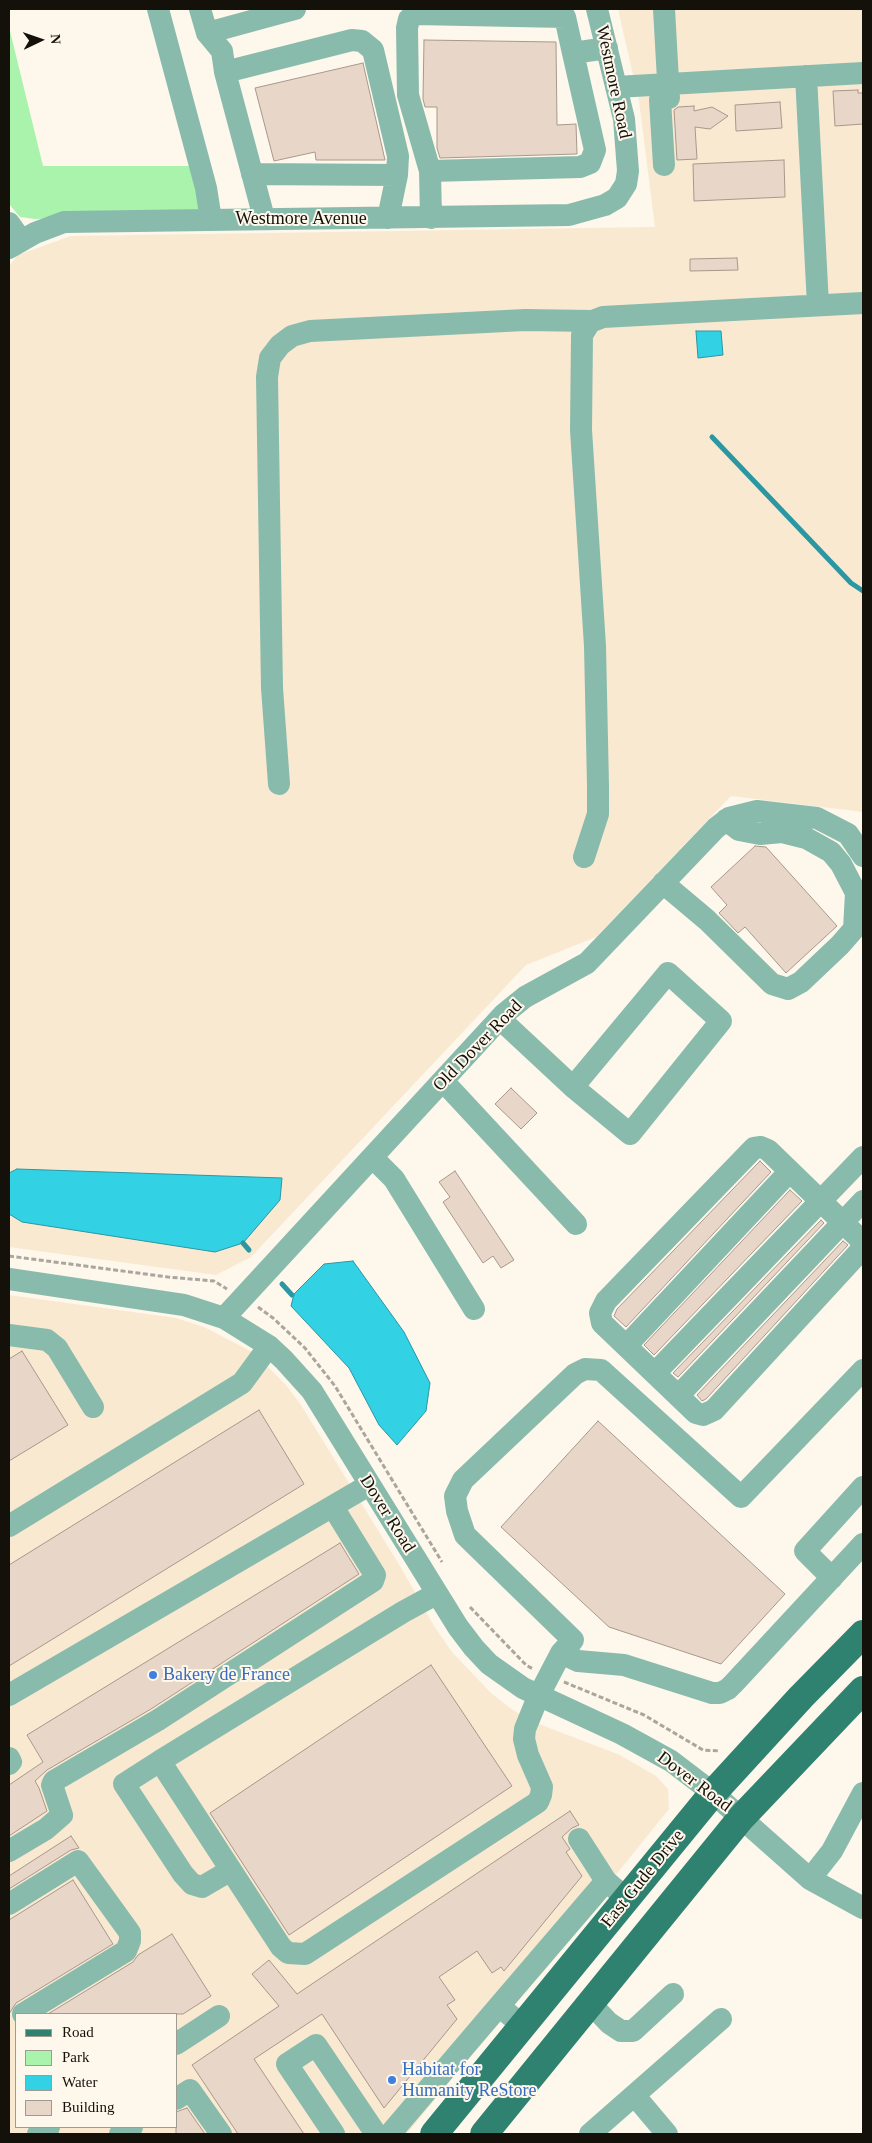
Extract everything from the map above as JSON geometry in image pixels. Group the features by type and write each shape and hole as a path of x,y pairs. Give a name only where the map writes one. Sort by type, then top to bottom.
{"main road":[{"name":"East Gude Drive","path":"434,2134 713,1794 863,1634"},
{"path":"484,2134 741,1818 863,1690"}],"street":[{"path":"158,9 206,188 211,220"},
{"path":"200,9 207,33 222,51 225,72 264,218"},
{"path":"207,33 295,9"},
{"name":"Westmore Road","path":"598,9 624,119 628,171 626,184 617,198 605,205"},
{"path":"664,9 669,98 660,100 664,165"},
{"path":"430,171 580,168 590,163 595,150 565,17 416,14 409,19 406,28 408,95 430,171 431,218"},
{"path":"225,72 352,40 362,41 373,50 398,156 397,175 388,218"},
{"path":"574,53 607,48"},
{"path":"616,87 863,73"},
{"path":"806,76 818,305"},
{"path":"252,174 397,175"},
{"name":"Westmore Avenue","path":"13,237 64,222 568,215 605,205"},
{"path":"584,857 598,814 598,786 595,646 581,430 582,335 590,322 602,317 863,303"},
{"path":"279,784 272,688 267,377 270,358 280,344 292,336 310,331 525,320 593,321"},
{"name":"Old Dover Road","path":"224,1318 500,1019 525,997 587,963 716,828 726,820 757,811 818,818 848,834 863,856"},
{"path":"663,883 707,920 772,984 788,989 801,982 840,945 854,929 856,893 841,864 831,852 806,838 782,832 760,834 739,830 726,820"},
{"path":"500,1019 572,1087 630,1134 721,1021 668,973 572,1087"},
{"path":"443,1082 576,1224"},
{"path":"863,1242 768,1150 762,1147 754,1148 606,1301 600,1314 602,1323 696,1413 703,1416 714,1410 863,1248"},
{"path":"655,1373 863,1156"},
{"path":"373,1158 394,1179 474,1309"},
{"path":"626,1346 790,1171"},
{"path":"678,1396 863,1201"},
{"name":"Dover Road","path":"9,1279 166,1301 224,1318 268,1346 284,1360 312,1391 436,1594 474,1648 506,1678 538,1696 649,1748 671,1761 713,1794 810,1879 863,1908"},
{"path":"9,1335 48,1340 57,1348 93,1407"},
{"path":"9,1526 242,1383 268,1346"},
{"path":"160,1761 281,1947 288,1953 305,1954 538,1802 542,1787 528,1754 524,1739 525,1729 538,1696 561,1653 573,1640 465,1535 457,1511 455,1496 463,1480 575,1374 585,1369 601,1370 741,1497 863,1370"},
{"path":"9,1695 333,1508 369,1485"},
{"path":"832,1578 805,1551 863,1487"},
{"path":"9,1851 52,1824 62,1815 52,1785 54,1781 158,1720 373,1581 374,1575 333,1508"},
{"path":"561,1653 578,1662 624,1665 712,1693 720,1693 734,1683 863,1544"},
{"path":"231,1870 202,1886 192,1884 183,1874 124,1784 436,1594"},
{"path":"9,1758 11,1762 9,1764"},
{"path":"810,1879 832,1851 863,1793"},
{"path":"579,1838 606,1881 627,1899"},
{"path":"9,1904 78,1861 130,1933 130,1941 126,1951 25,2013"},
{"path":"390,2134 606,1881"},
{"path":"590,2003 609,2023 621,2031 633,2031 673,1994"},
{"path":"499,2006 523,2026"},
{"path":"178,2043 219,2016"},
{"path":"590,2134 721,2019"},
{"path":"334,2134 287,2064 316,2044 376,2134"},
{"path":"178,2098 190,2090 221,2134"},
{"path":"635,2096 667,2134"}],"shaded area":[{"path":"618,9 863,9 863,812 731,796 596,937 526,965 251,1257 216,1275 9,1247 9,266 18,255 71,236 655,227 639,101"},
{"path":"9,1295 176,1318 204,1327 254,1353 286,1385 301,1405 400,1566 434,1626 452,1652 491,1693 510,1708 531,1721 620,1755 656,1776 668,1789 669,1809 407,2134 9,2134"}],"green space":[{"path":"9,27 43,166 190,166 201,213 35,219 20,217 9,204"}],"water":[{"path":"696,331 721,331 723,355 698,358"},
{"path":"17,1169 282,1178 280,1200 243,1243 215,1252 22,1222 9,1214 9,1173"},
{"path":"353,1261 404,1332 430,1383 426,1411 397,1445 379,1425 349,1368 291,1306 294,1294 324,1264"}],"building":[{"path":"424,40 556,42 557,125 576,124 577,154 440,158 437,148 437,107 425,107 423,99"},
{"path":"363,63 385,160 316,160 315,152 274,161 255,88"},
{"path":"858,90 858,93 863,93 863,124 835,126 833,91"},
{"path":"780,102 782,128 736,131 735,105"},
{"path":"694,106 694,111 712,107 728,116 710,129 695,127 697,159 677,160 674,110 678,107"},
{"path":"784,160 785,197 694,201 693,164"},
{"path":"737,258 738,270 690,271 690,259"},
{"path":"755,846 766,847 837,926 786,973 745,927 738,933 719,913 727,905 711,887"},
{"path":"511,1088 537,1113 521,1129 495,1104"},
{"path":"760,1161 771,1172 626,1327 614,1316 617,1309"},
{"path":"455,1171 514,1260 501,1268 493,1256 483,1263 443,1202 450,1197 439,1182"},
{"path":"790,1190 802,1201 654,1355 644,1345"},
{"path":"821,1220 824,1223 678,1377 673,1373"},
{"path":"843,1241 848,1245 706,1399 702,1401 697,1395"},
{"path":"22,1351 68,1425 9,1461 9,1359"},
{"path":"259,1410 304,1484 9,1666 9,1565"},
{"path":"598,1421 785,1594 721,1664 609,1627 501,1527"},
{"path":"340,1543 359,1574 151,1709 47,1770 35,1781 47,1811 9,1836 9,1785 43,1762 27,1735"},
{"path":"431,1665 512,1786 289,1935 210,1813"},
{"path":"570,1811 579,1825 572,1828 562,1837 570,1849 566,1852 582,1876 504,1971 501,1967 492,1973 477,1951 439,1977 455,2000 447,2005 457,2019 384,2108 322,2014 254,2059 304,2134 238,2134 192,2065 279,2006 252,1974 269,1960 297,1994"},
{"path":"71,1836 79,1848 71,1850 9,1889 9,1876"},
{"path":"73,1880 113,1944 16,2003 9,2014 9,1920"},
{"path":"172,1934 211,1996 183,2014 50,2013 133,1962 138,1955"},
{"path":"187,2108 205,2134 176,2134 178,2111"}],"waterway":[{"path":"712,437 851,583 863,591"},
{"path":"243,1243 249,1250"},
{"path":"282,1284 292,1295"}],"place":[{"name":"Bakery de France","path":"153,1675"},
{"name":"Habitat for Humanity ReStore","path":"392,2080"}]}
